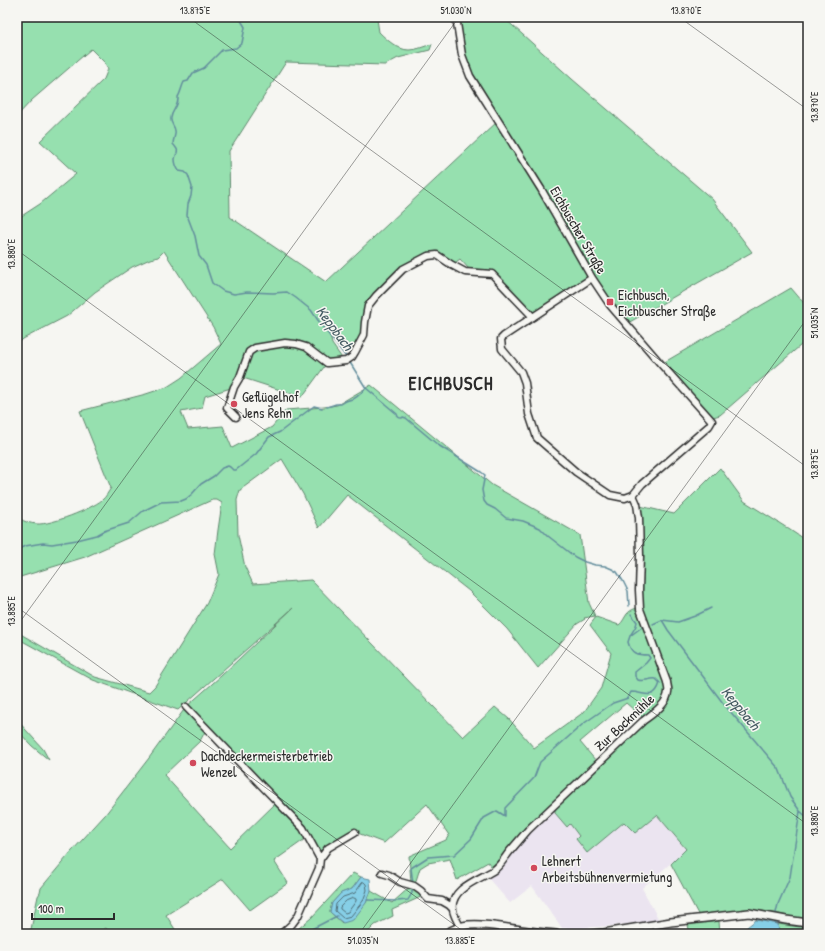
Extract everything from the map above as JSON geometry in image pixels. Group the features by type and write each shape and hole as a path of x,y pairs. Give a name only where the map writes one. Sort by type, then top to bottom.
{"street":[{"name":"Eichbuscher Straße","path":"456,17 462,55 470,76 541,189 592,278 610,305 712,421 709,426 642,484 633,495"},
{"path":"236,417 227,408 234,387 240,377 250,352 255,348 285,343 306,347 327,363 351,356 364,335 368,306 403,269 428,256 437,255 465,272 492,274 533,317"},
{"path":"592,278 504,336 502,339 502,349 521,372 525,382 528,414 537,438 576,472 610,495 625,498 633,495"},
{"name":"Zur Bockmühle","path":"453,909 454,901 462,889 494,870 528,830 643,721 662,705 666,699 668,692 667,682 640,609 640,534 637,504 633,495"},
{"path":"186,706 260,785 303,828 320,859"},
{"path":"281,934 298,916 319,868 320,859 328,848 355,832"},
{"path":"382,873 389,875 400,882 412,885 421,891 428,899 442,901 448,905 453,909 460,927"},
{"path":"594,934 685,920 749,913 808,923"},
{"path":"445,934 460,927 469,925 534,933 556,934"}],"shaded area":[{"path":"555,809 555,813 567,827 570,824 579,836 576,838 624,822 657,815 686,850 642,888 659,920 611,926 562,928 532,886 510,903 487,877 503,865 522,841"}],"green space":[{"path":"17,17 361,17 377,19 379,32 389,41 405,50 418,49 432,44 430,50 398,58 385,65 286,62 229,151 230,217 326,282 498,121 470,76 456,17 503,17 572,79 712,199 752,252 628,323 595,279 533,317 492,274 465,272 469,269 460,259 452,265 437,255 403,269 368,306 364,335 355,352 330,335 332,344 344,361 327,363 302,397 240,377 234,387 205,396 202,408 181,412 188,429 223,426 232,448 272,427 286,410 337,405 371,385 492,485 580,535 589,603 595,616 584,618 585,619 577,624 538,668 507,629 469,591 347,495 319,528 303,494 282,459 240,490 237,500 238,535 245,567 253,584 311,580 463,737 495,707 509,719 534,748 584,712 601,688 611,653 590,625 596,617 619,625 629,612 643,606 640,587 640,506 674,514 720,468 744,501 808,542 808,920 756,910 730,911 699,916 671,864 686,849 657,815 635,833 624,822 587,853 576,839 579,836 570,824 567,827 555,813 555,809 639,726 663,710 668,703 670,694 643,718 626,703 580,742 596,761 499,863 492,868 488,862 457,880 450,859 428,863 420,868 415,884 411,883 409,856 446,840 449,835 427,804 384,843 355,832 328,848 320,859 308,837 274,861 288,883 250,910 223,879 166,915 178,934 112,934 106,928 98,934 30,934 41,888 105,815 186,707 293,608 178,710 93,680 17,638 17,632 95,677 149,692 155,686 207,603 219,574 215,554 222,503 217,500 212,500 85,557 17,578 17,516 26,522 37,524 52,522 97,504 105,497 111,488 80,411 167,387 181,378 221,344 213,327 164,251 158,257 132,267 95,292 67,316 23,339 17,345 17,219 40,204 76,174 40,141 104,79 108,69 105,63 91,49 32,100 17,116","holes":["207,728 278,801 230,848 164,775 200,741"]},
{"path":"791,288 808,308 808,339 720,415 713,417 663,363"},
{"path":"17,720 43,749 49,760 32,746 17,730"},
{"path":"353,873 361,877 352,889 341,893 332,903 330,912 342,923 366,903 371,891 392,903 410,887 415,888 423,896 392,910 393,916 375,925 366,934 292,934 311,918"},
{"path":"719,921 720,934 690,934 688,925"},
{"path":"778,924 808,927 808,934 779,934"}],"water":[{"path":"361,877 370,879 371,891 366,903 353,920 343,923 330,912 332,903 341,893 352,889"},
{"path":"756,920 778,924 779,934 744,934 747,927"}],"waterway":[{"name":"Keppbach","path":"239,17 245,27 242,43 236,48 222,50 204,68 193,73 188,81 184,82 171,118 175,133 173,144 177,148 175,159 176,164 179,171 185,172 188,175 192,187 187,215 195,236 199,256 206,265 212,283 223,291 234,294 247,292 287,292 296,298 311,310 347,358"},
{"name":"Keppbach","path":"349,361 366,388 397,414 398,417 406,418 438,445 485,475 482,490 484,501 487,505 495,509 506,518 523,521 540,528 575,557 585,562 605,566 617,572 628,591 629,606"},
{"path":"327,407 341,404 353,399 366,388"},
{"path":"17,550 25,546 43,543 52,544 97,535 104,531 129,523 143,511 161,502 181,501 186,499 201,484 214,476 222,468 228,466 233,470 236,470 256,454 269,437 280,432 314,406 322,408"},
{"path":"662,620 678,622 711,608"},
{"name":"Keppbach","path":"631,614 637,622 630,636 642,627"},
{"name":"Keppbach","path":"653,624 662,620 723,703 779,769 790,797 800,811 808,818"},
{"path":"413,884 411,868 428,857 454,855 471,839 484,818 497,811 505,816 505,808 534,778 540,762 583,724 613,703 628,698 631,692 648,695 652,694 658,689 660,683 656,679 638,680 635,676 635,672 650,658 648,655 635,653 631,649 628,642 630,636"},
{"path":"776,913 778,904 790,877 800,811"},
{"path":"367,900 408,900 412,893 412,888"},
{"path":"302,934 337,916"}],"place":[{"name":"Eichbusch, Eichbuscher Straße","path":"610,302"},
{"name":"Geflügelhof Jens Rehn","path":"234,404"},
{"name":"Dachdeckermeisterbetrieb Wenzel","path":"193,763"},
{"name":"Lehnert Arbeitsbühnenvermietung","path":"534,868"}],"district":[{"name":"EICHBUSCH","path":"451,383"}]}
